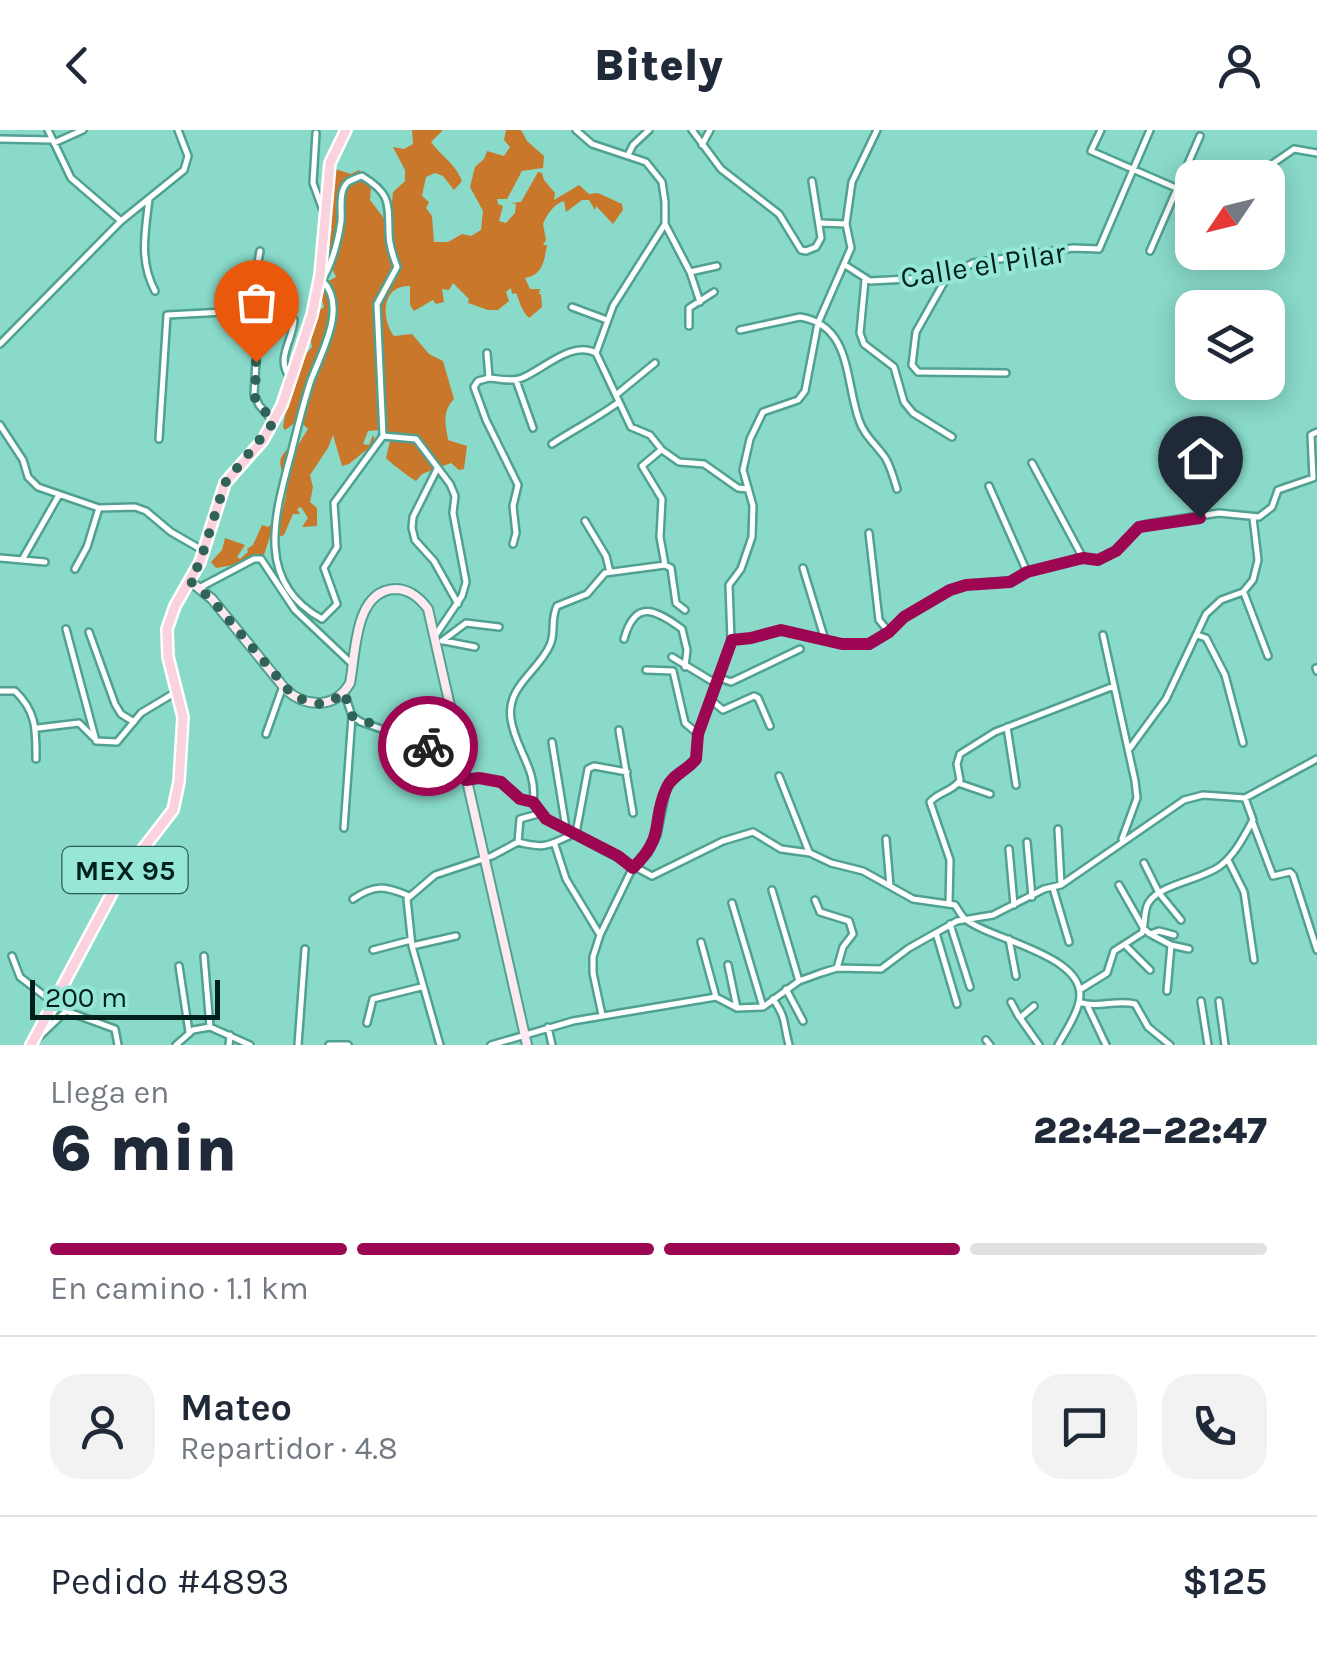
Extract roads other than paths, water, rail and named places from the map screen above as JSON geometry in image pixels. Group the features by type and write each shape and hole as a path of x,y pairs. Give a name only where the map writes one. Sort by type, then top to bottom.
{"main road":[{"name":"MEX 95","path":"32,1042 128,864 173,810 183,717 166,637 170,618 194,584 225,483 274,422 292,378 316,292 330,163 346,130"},
{"path":"194,584 212,600 282,686 299,700 318,704 331,702 344,692 367,604 378,594 406,590 420,598 428,609 527,1045"}],"street":[{"path":"48,130 75,183 122,221"},
{"path":"0,139 53,142 84,130"},
{"path":"0,344 122,221 184,170 188,156 178,130"},
{"path":"576,130 592,144 646,162 662,182 665,224 690,272 700,302"},
{"path":"628,155 649,130"},
{"path":"692,130 721,169 771,206 806,252 816,248 822,238 812,182"},
{"path":"702,145 710,130"},
{"path":"602,1016 593,973 600,935 633,868 657,836 667,786 696,759 698,734 732,640 729,585 746,559 754,522 744,470 754,425 763,412 802,397 818,323 851,248 846,224 852,182 876,130"},
{"path":"1101,130 1091,151 1175,188"},
{"path":"1135,169 1150,130"},
{"path":"316,133 313,182 324,216"},
{"path":"1190,160 1200,136"},
{"path":"1278,160 1294,149 1317,153"},
{"name":"Calle el Pilar","path":"845,266 865,280 947,277 972,263 1073,248 1098,249 1135,169"},
{"path":"316,292 331,260 341,220 342,191 348,182 362,176 386,196 396,267 378,304 383,436 334,503 336,547 324,568 338,604 322,619 298,601 282,577 273,548 275,513 310,386 330,331 332,296 322,280"},
{"path":"1150,250 1175,196"},
{"path":"149,200 144,260 145,272 155,291"},
{"path":"821,223 846,224"},
{"path":"665,224 642,265 622,290 596,353 631,427 650,434 678,462 704,464 738,488 748,489"},
{"path":"260,252 252,295 261,304 294,320 284,358 285,371 292,378"},
{"path":"690,272 716,266"},
{"path":"947,277 916,332 914,369 966,375 1006,373"},
{"path":"865,280 860,333 864,344 894,367 904,402 913,413 952,437"},
{"path":"689,326 688,310 714,292"},
{"path":"159,439 167,315 244,311 261,304"},
{"path":"572,307 608,320"},
{"path":"740,330 800,317 830,331 842,348 858,418 888,462 897,489"},
{"path":"258,329 254,394 258,405 274,422"},
{"path":"513,544 513,506 518,484 474,387 478,381 489,378 516,380 570,352 582,349 596,353"},
{"path":"487,353 489,378"},
{"path":"616,394 654,363"},
{"path":"516,380 533,428"},
{"path":"552,444 600,418 619,402"},
{"path":"0,426 23,460 28,477 38,487 99,508 135,507 146,511 171,532 204,551"},
{"path":"732,640 781,630 862,646 950,590 1010,582 1027,572 1083,558 1098,560 1116,551 1147,524 1219,513 1253,518 1269,512 1278,490 1314,478 1311,436 1317,432"},
{"path":"383,436 416,438 450,484 454,496 453,513 466,582 437,639"},
{"path":"662,450 642,466 662,498 660,537 665,565"},
{"path":"1032,463 1083,558"},
{"path":"437,469 413,516 412,528 415,540 434,562 458,604"},
{"path":"988,486 1027,572"},
{"path":"22,560 59,495"},
{"path":"76,569 99,508"},
{"path":"1130,748 1166,699 1206,614 1243,592 1254,580 1258,560 1253,518"},
{"path":"585,521 606,556 610,572"},
{"path":"869,533 880,620 889,632"},
{"path":"0,558 44,562"},
{"path":"194,584 261,559 295,610 353,665"},
{"path":"685,610 676,603 671,568 665,565 610,572 601,576 587,594 557,606 550,646 525,677 511,704 511,719 533,778 533,802 540,814 618,856 642,874 661,874 723,841 753,832 781,849 810,853 863,872 912,899 955,905 965,919 1050,958 1070,973 1080,990 1079,1002 1058,1045"},
{"path":"803,568 826,640"},
{"path":"1243,592 1268,656"},
{"path":"624,639 629,621 636,614 644,611 665,616 685,635 685,667"},
{"path":"437,639 466,623 500,627"},
{"path":"66,629 96,742"},
{"path":"90,632 115,704 134,722"},
{"path":"1197,635 1206,638 1225,675 1243,743"},
{"path":"1103,636 1130,748 1137,798 1121,842"},
{"path":"437,639 475,648"},
{"path":"672,657 716,680 734,681 800,649"},
{"path":"646,670 673,671 685,723 698,734"},
{"path":"266,734 282,686"},
{"path":"958,783 960,754 1007,727 1114,686"},
{"path":"38,728 78,723 96,742 117,742 150,707 178,690"},
{"path":"0,691 15,691 26,702 38,728 36,759"},
{"path":"344,692 352,716 344,828"},
{"path":"711,700 723,710 754,696 770,726"},
{"path":"352,716 440,751 462,764"},
{"path":"1007,727 1016,786"},
{"path":"618,730 633,814"},
{"path":"552,742 566,829"},
{"path":"435,788 440,751"},
{"path":"490,1045 548,1027 716,998 737,1008 763,1007 800,980 837,968 881,969 950,924 993,915 1061,885 1184,800 1203,795 1245,798 1317,760"},
{"path":"576,834 588,769 594,766 627,772"},
{"path":"779,776 810,853"},
{"path":"466,780 501,782 520,799 533,802"},
{"path":"958,783 990,794"},
{"path":"949,903 950,860 930,802 958,783"},
{"path":"1245,798 1273,876 1290,872 1293,875 1317,950"},
{"path":"518,842 520,820 540,814"},
{"path":"1147,932 1146,906 1159,893 1199,878 1228,860 1252,820"},
{"path":"1058,829 1061,885"},
{"path":"440,1045 411,943 406,904 410,896 435,874 518,842 542,847 576,834"},
{"path":"886,839 890,887"},
{"path":"1027,842 1032,897"},
{"path":"555,845 566,879 600,935"},
{"path":"1009,848 1014,907"},
{"path":"1228,860 1244,892 1254,960"},
{"path":"1144,863 1159,893 1180,920"},
{"path":"1119,884 1147,932 1171,946 1190,949"},
{"path":"353,899 371,887 383,886 410,896"},
{"path":"1052,886 1069,942"},
{"path":"772,890 800,980"},
{"path":"815,900 820,912 849,921 853,934 843,947 837,968"},
{"path":"732,903 763,1007"},
{"path":"950,924 970,986"},
{"path":"1080,990 1108,973 1114,952 1147,932 1174,935"},
{"path":"936,933 958,1004"},
{"path":"373,950 456,936"},
{"path":"1009,939 1016,976"},
{"path":"701,942 716,998"},
{"path":"1126,946 1150,970"},
{"path":"1167,991 1171,946"},
{"path":"298,1045 305,950"},
{"path":"12,956 20,977 54,1003"},
{"path":"204,956 210,1027"},
{"path":"728,965 737,1008"},
{"path":"178,966 189,1034"},
{"path":"367,1022 373,999 422,987"},
{"path":"786,989 803,1021"},
{"path":"60,991 66,1011"},
{"path":"773,999 786,1020 789,1045"},
{"path":"1202,1001 1208,1045"},
{"path":"1219,1001 1225,1045"},
{"path":"1011,1002 1039,1045"},
{"path":"1079,1002 1088,1006 1135,1004 1148,1027 1170,1045"},
{"path":"1020,1018 1034,1006"},
{"path":"1088,1006 1106,1045"},
{"path":"32,1042 66,1011"},
{"path":"66,1011 115,1030 118,1045"},
{"path":"176,1045 189,1034 210,1027 250,1045"},
{"path":"548,1027 552,1045"},
{"path":"230,1035 230,1045"},
{"path":"329,1045 348,1045"}]}
